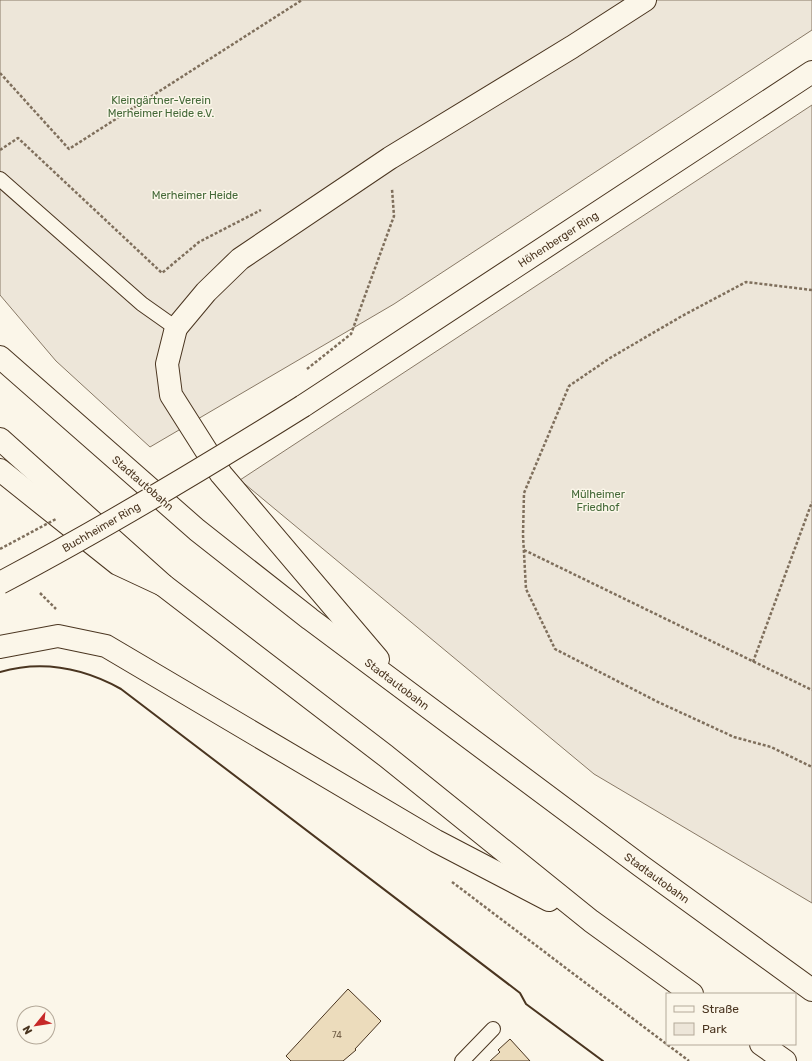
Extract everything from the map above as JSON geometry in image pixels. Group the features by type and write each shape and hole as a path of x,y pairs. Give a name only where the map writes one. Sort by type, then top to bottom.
{"main road":[{"path":"402,687 221,474 171,395 167,364 176,328 206,292 240,259 390,158 572,47 645,0"},
{"name":"Höhenberger Ring","path":"303,406 812,72"},
{"name":"Stadtautobahn","path":"0,357 197,530 310,619 641,866 812,990"},
{"name":"Buchheimer Ring","path":"0,583 127,513 303,406"},
{"path":"0,439 163,585 386,756 591,921 691,993"},
{"path":"0,470 118,564 163,585"},
{"path":"0,647 58,636 106,646 436,841 591,921"},
{"path":"762,1045 785,1061"}],"lane":[{"path":"0,179 142,304 176,328"},
{"path":"462,1061 493,1029"}],"path":[{"path":"0,73 69,149 302,0"},
{"path":"0,150 18,138 162,273 199,242 267,207"},
{"path":"302,373 351,334 394,216 390,158"},
{"path":"812,290 746,282 682,316 610,358 569,386 524,492 526,589 555,649 658,702 734,737 771,748 812,767"},
{"path":"753,662 812,502"},
{"path":"524,550 812,690"},
{"path":"450,881 666,1044"},
{"path":"668,1045 689,1061"}],"green space":[{"name":"Merheimer Heide","path":"0,0 812,0 812,30 394,304 150,447 56,361 0,295"},
{"name":"Mülheimer Friedhof","path":"812,105 812,903 594,774 240,480"}],"building":[{"path":"348,989 381,1021 355,1049 356,1050 343,1061 291,1061 286,1056"},
{"path":"510,1039 530,1061 490,1061 500,1052 498,1050"}],"wall":[{"path":"0,672 16,668 31,667 62,668 92,676 121,689 520,993 526,1004 603,1061"}],"park label":[{"name":"Kleingärtner-Verein Merheimer Heide e.V.","path":"161,106"}]}
